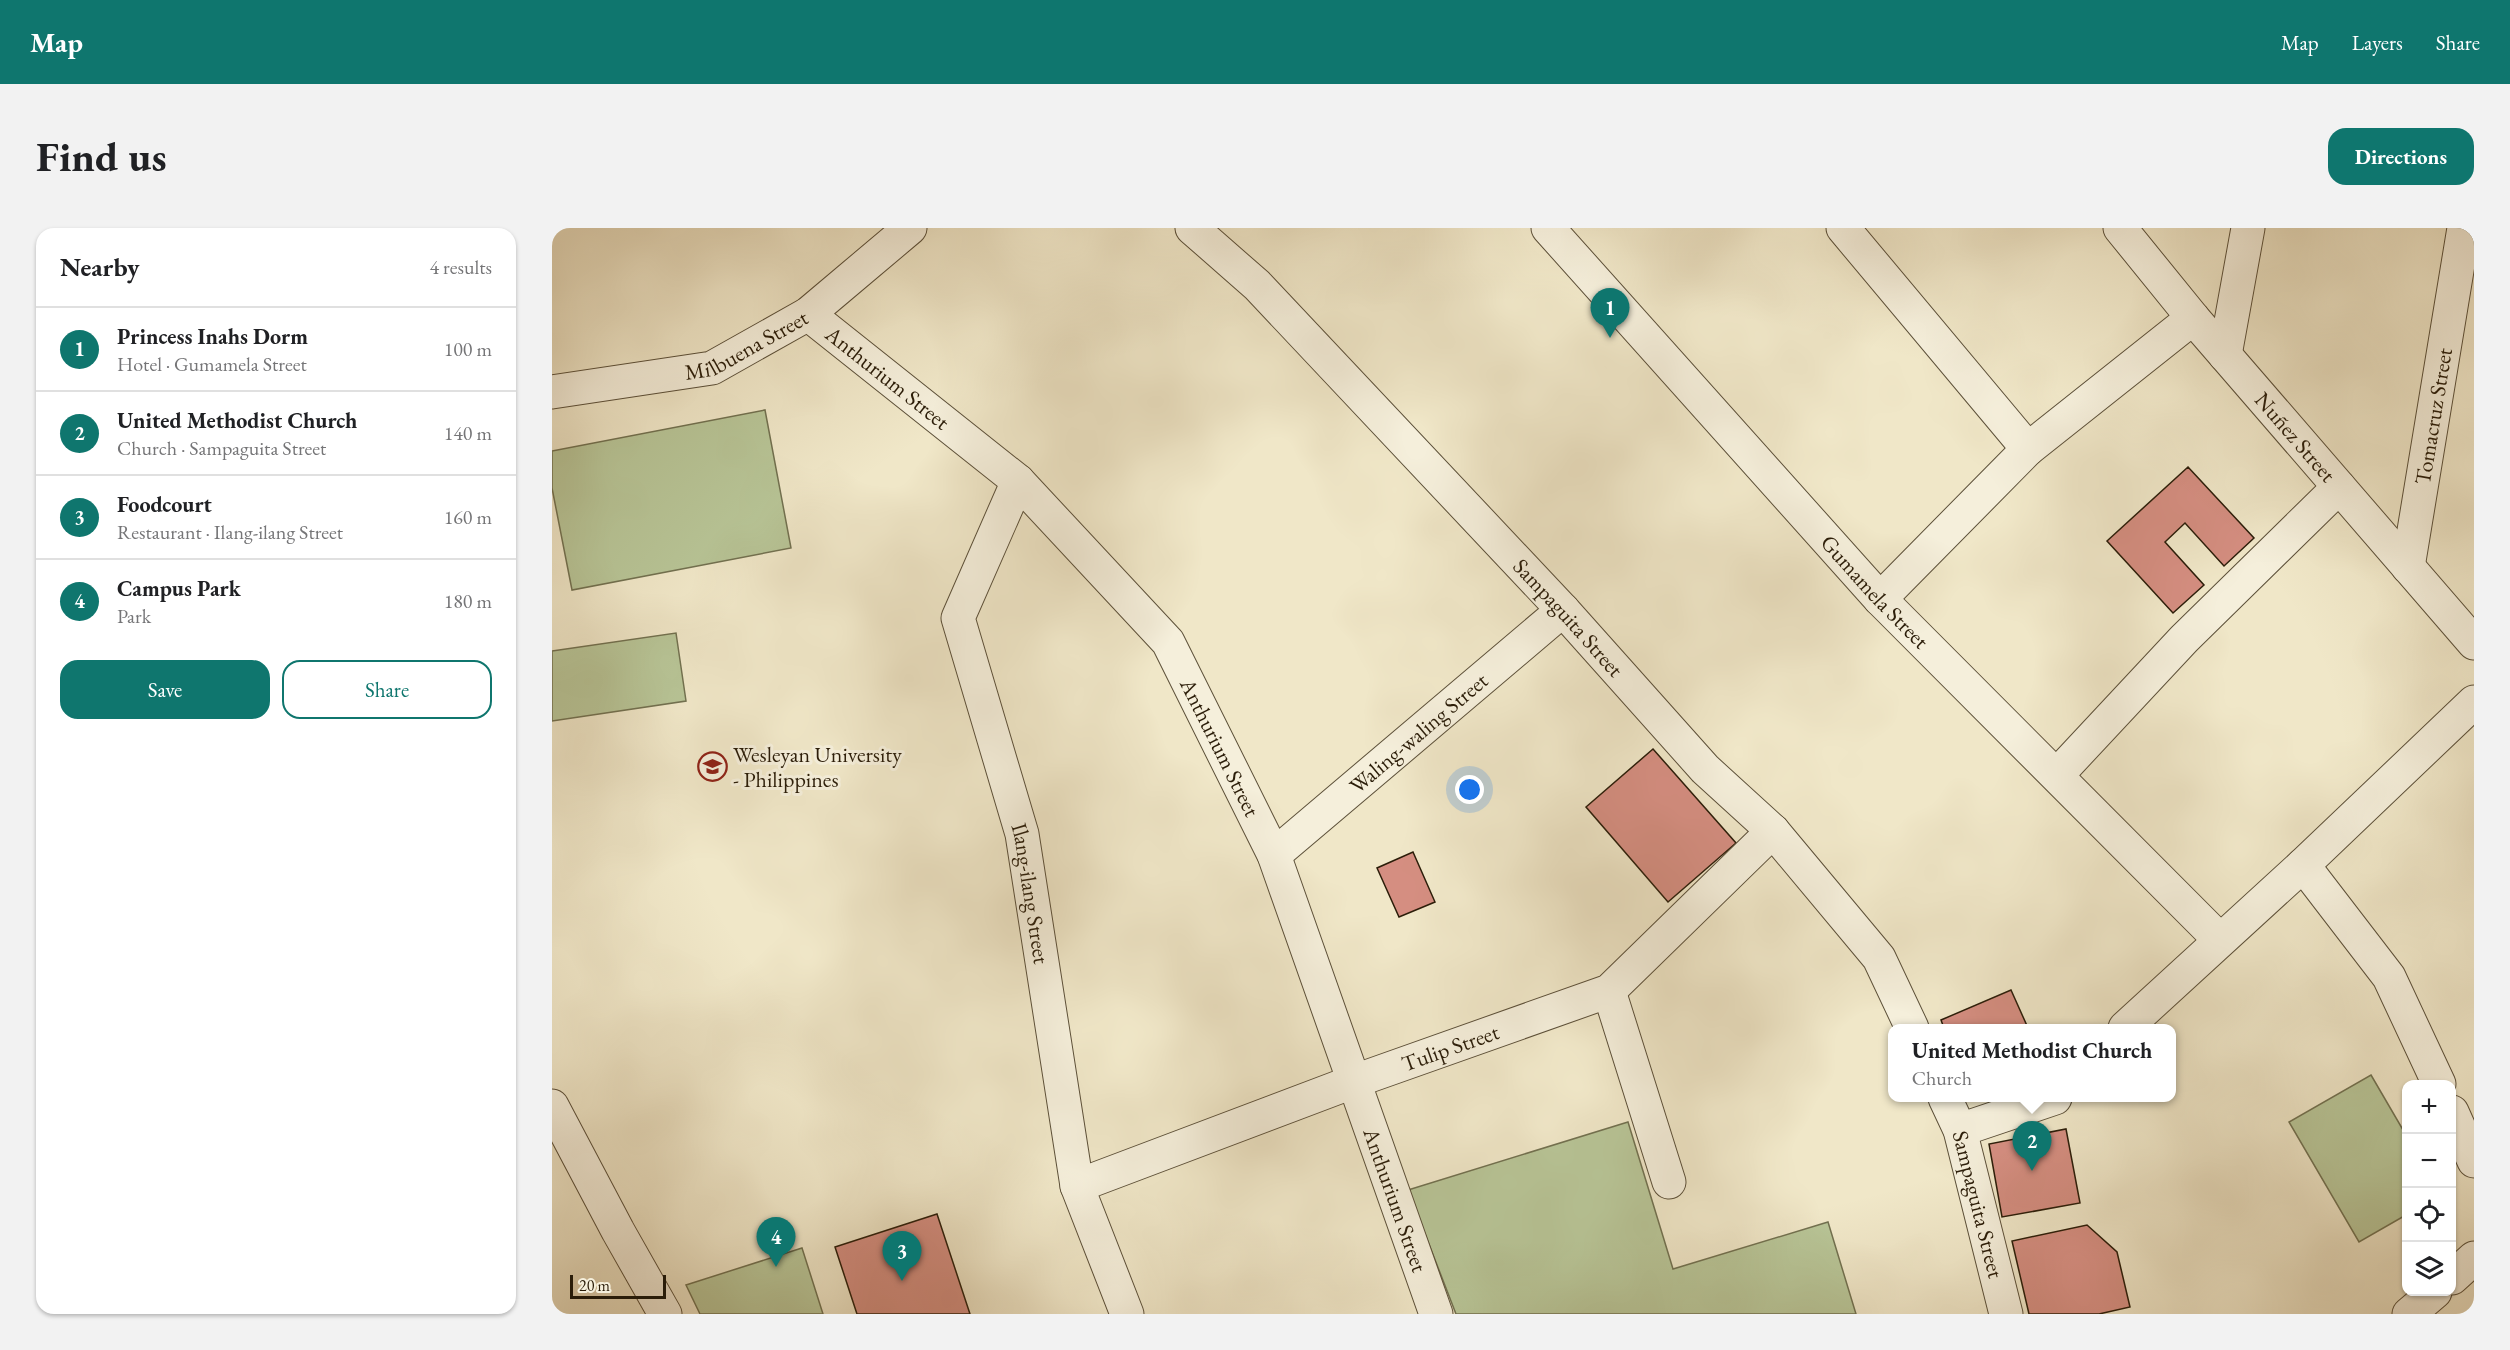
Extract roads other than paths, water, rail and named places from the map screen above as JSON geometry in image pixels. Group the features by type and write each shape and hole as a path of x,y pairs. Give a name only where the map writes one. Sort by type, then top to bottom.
{"street":[{"name":"Milbuena Street","path":"552,392 711,368 808,314 910,228"},
{"name":"Sampaguita Street","path":"1192,228 1257,285 1563,610 1705,769 1773,831 1879,958 1910,1024"},
{"name":"Gumamela Street","path":"1548,228 1880,598 2220,940"},
{"path":"1843,228 2028,449"},
{"name":"Nuñez Street","path":"2120,228 2224,355 2474,643"},
{"path":"2224,355 2247,228"},
{"name":"Tomacruz Street","path":"2408,567 2464,228"},
{"name":"Anthurium Street","path":"808,314 1017,481 1168,642 1274,855 1436,1314"},
{"path":"1880,598 2028,449 2193,318"},
{"name":"Ilang-ilang Street","path":"1017,481 958,618 1022,834 1077,1185 1127,1314"},
{"path":"2057,775 2184,639 2339,487"},
{"name":"Waling-waling Street","path":"1274,855 1563,610"},
{"path":"2131,1024 2474,702"},
{"name":"Tulip Street","path":"1077,1185 1355,1081 1609,991 1773,831"},
{"path":"2303,865 2389,977 2437,1080"},
{"path":"1609,991 1669,1182"},
{"name":"Sampaguita Street","path":"1947,1102 1960,1130 2006,1314"},
{"path":"1960,1130 2043,1102"},
{"path":"552,1106 665,1314"},
{"path":"2456,1123 2474,1161"},
{"path":"2456,1274 2474,1258"},
{"path":"2409,1314 2430,1296"}],"place":[{"name":"Princess Inahs Dorm","path":"1610,338"},
{"name":"Wesleyan University - Philippines","path":"712,767"},
{"name":"United Methodist Church","path":"2032,1171"},
{"name":"Campus Park","path":"776,1267"},
{"name":"Foodcourt","path":"902,1281"}]}
